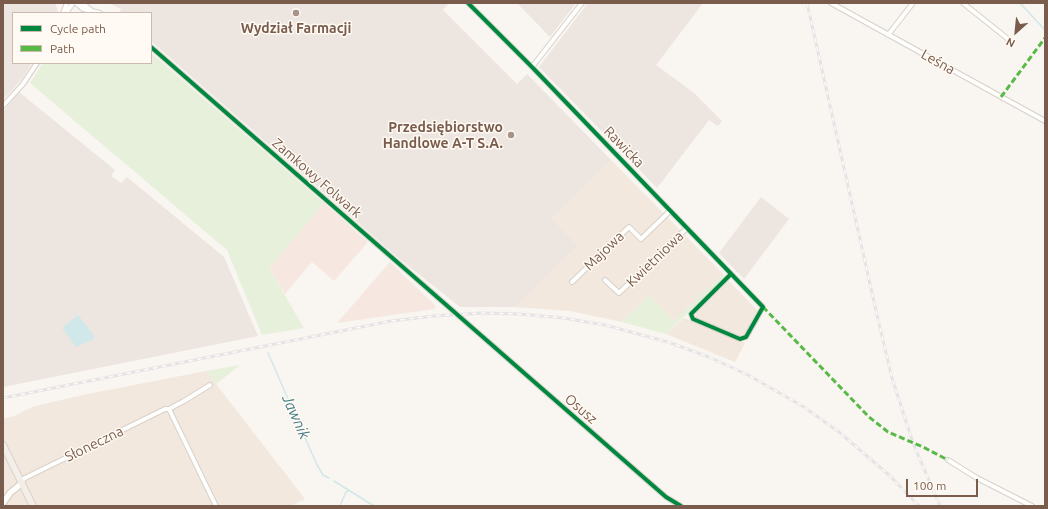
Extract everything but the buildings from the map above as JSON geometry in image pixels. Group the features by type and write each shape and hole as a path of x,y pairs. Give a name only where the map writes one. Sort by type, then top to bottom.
{"main road":[{"path":"3,444 33,506"}],"street":[{"path":"65,12 74,3 83,9 93,12"},
{"path":"82,3 93,12"},
{"name":"Rawicka","path":"468,3 532,67 763,307 746,337 740,339 693,319 691,314 731,274"},
{"path":"532,67 582,3"},
{"name":"Leśna","path":"831,3 1045,121"},
{"path":"888,35 913,3"},
{"path":"963,3 1008,39"},
{"name":"Zamkowy Folwark","path":"152,48 469,325"},
{"path":"3,106 23,84 36,64"},
{"name":"Majowa","path":"572,282 629,227 641,239 670,211"},
{"name":"Kwietniowa","path":"605,280 619,293 687,228"},
{"name":"Osusz","path":"469,325 666,497 681,506"},
{"name":"Słoneczna","path":"22,483 23,479 165,409 169,409 210,385"},
{"path":"169,409 216,506"},
{"path":"948,460 977,478 1030,506"},
{"path":"3,503 10,492 22,483"}],"shaded area":[{"path":"3,3 54,3 58,12 12,12 12,64 31,64 22,79 3,100"},
{"path":"109,3 449,3 443,10 517,84 527,74 611,160 552,218 578,246 515,307 460,307 396,256 152,42 152,12 120,12 121,9"},
{"path":"517,3 576,3 550,37"},
{"path":"588,3 703,3 656,65 694,93 722,121 718,126 709,120 657,188 539,67"},
{"path":"19,92 115,170 111,176 121,183 127,177 224,257 258,336 3,387 3,112"},
{"path":"611,160 723,274 674,321 649,295 622,322 570,311 515,307 578,246 552,218"},
{"path":"761,197 789,219 744,279 719,253"},
{"path":"324,203 368,242 334,281 312,262 285,294 269,268"},
{"path":"390,262 436,306 434,309 337,323"},
{"path":"728,280 758,311 745,334 740,336 696,318 695,313"},
{"path":"684,318 745,343 735,362 666,334"},
{"path":"206,371 305,499 291,506 3,506 3,419 14,416 32,407 78,396"}],"green space":[{"path":"152,54 324,203 269,268 304,328 262,335 227,250 30,83 42,64 152,64"},
{"path":"723,274 725,277 666,334 622,322 649,295 674,321"},
{"path":"240,365 216,384 206,371"}],"water":[{"path":"78,315 93,334 94,339 76,347 62,328"}],"waterway":[{"path":"1020,3 1045,30"},
{"name":"Jawnik","path":"268,353 317,465 323,475 329,478"},
{"name":"Jawnik","path":"334,481 374,506"},
{"path":"340,506 346,492 348,491"}],"railway":[{"path":"807,3 892,378 913,443 940,506"},
{"path":"3,398 391,321 481,313 520,314 563,318 605,325 668,342 709,357 748,375 804,407 839,432 889,475 919,506"}],"marked path":[{"path":"1001,97 1045,38"},
{"path":"763,307 869,417 888,432 923,447 948,460"}],"cycle path":[{"path":"468,3 532,67 763,307 746,337 740,339 693,319 691,314 731,274"},
{"path":"152,48 666,497 681,506"}],"place":[{"name":"Wydział Farmacji","path":"296,13"},
{"name":"Przedsiębiorstwo Handlowe A-T S.A.","path":"511,135"}]}
